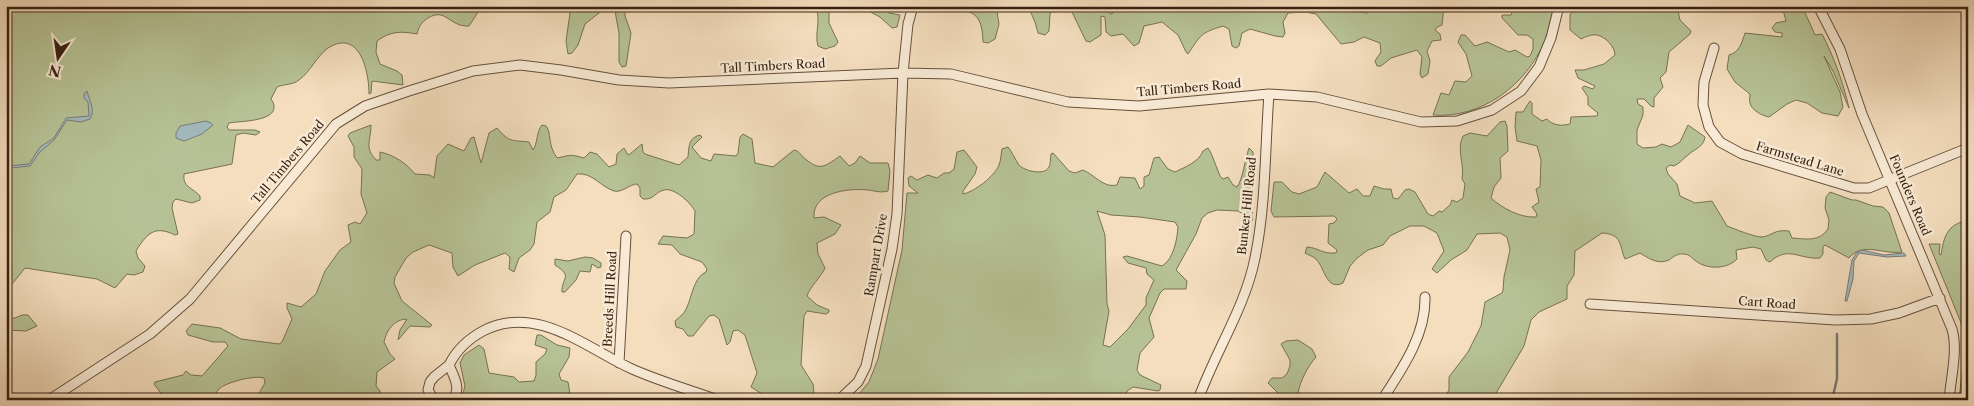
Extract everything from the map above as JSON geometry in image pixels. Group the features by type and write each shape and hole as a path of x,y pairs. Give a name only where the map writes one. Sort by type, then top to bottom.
{"street":[{"name":"Rampart Drive","path":"839,400 858,382 866,366 892,249 897,214 903,73 908,24 913,6"},
{"name":"Tall Timbers Road","path":"44,400 52,398 150,334 190,299 336,124 366,106 473,71 520,65 619,80 669,83 903,73 952,74 1068,102 1139,106 1269,94 1317,96 1421,122 1457,121 1492,110 1521,92 1539,67 1559,6"},
{"name":"Founders Road","path":"1818,6 1840,49 1862,114 1954,335 1949,400"},
{"name":"Farmstead Lane","path":"1714,48 1704,82 1703,105 1709,128 1720,142 1742,154 1854,188 1869,188 1968,148"},
{"name":"Bunker Hill Road","path":"1198,400 1239,307 1255,258 1261,216 1269,94"},
{"name":"Breeds Hill Road","path":"620,363 626,236"},
{"path":"1382,400 1420,332 1425,312 1425,297"},
{"name":"Cart Road","path":"1590,304 1836,320 1871,319 1899,313 1940,298"},
{"path":"434,400 428,390 430,382 449,365 456,353 475,335 502,324 525,322 556,329 633,370 718,400"},
{"path":"449,365 457,387 456,395 452,400"}],"green space":[{"path":"6,6 485,6 480,9 469,26 457,24 444,16 434,15 422,23 417,34 396,33 386,35 377,41 376,52 380,64 402,75 403,85 372,81 371,93 369,94 367,75 360,55 355,48 348,44 339,43 324,51 299,80 277,87 271,99 274,105 273,111 269,115 256,120 229,123 227,127 229,130 255,130 260,132 256,135 243,133 236,135 232,164 184,174 186,185 200,196 200,200 192,203 176,199 173,202 172,208 178,234 157,231 148,235 136,251 138,258 145,266 143,272 134,275 127,274 115,288 97,279 25,268 9,288 11,294 7,298"},
{"path":"571,6 625,6 625,16 631,33 626,66 622,67 619,62 619,33 615,11 611,8 604,9 585,24 578,45 572,53 568,54 566,41"},
{"path":"815,6 829,6 829,23 838,42 835,46 825,49 818,46 818,16"},
{"path":"859,6 877,6 889,13 900,15 897,27 892,28 880,17"},
{"path":"941,6 996,6 999,24 995,39 988,43 983,42 980,22 972,13"},
{"path":"1028,6 1102,6 1105,11 1112,14 1115,6 1256,6 1261,10 1287,6 1357,6 1358,12 1368,13 1375,6 1444,6 1442,25 1435,30 1440,34 1441,40 1432,41 1427,51 1430,61 1428,74 1422,78 1420,74 1422,57 1417,50 1391,58 1381,66 1377,66 1375,61 1381,52 1380,43 1364,37 1354,42 1341,44 1316,14 1305,12 1288,13 1283,22 1285,33 1283,37 1250,29 1242,33 1239,46 1236,48 1232,46 1229,29 1223,26 1202,36 1188,54 1178,35 1162,22 1144,26 1139,43 1134,46 1123,34 1111,36 1106,32 1105,17 1101,16 1101,35 1090,42 1086,41 1072,12 1064,8 1055,10 1050,14 1049,31 1045,35 1038,33"},
{"path":"1514,6 1554,6 1545,40 1527,71 1514,85 1485,105 1451,115 1433,115 1441,93 1449,95 1455,81 1466,82 1472,76 1466,54 1458,42 1461,35 1465,35 1475,46 1487,42 1509,52 1515,50 1527,57 1530,56 1533,49 1533,39 1527,35 1518,35 1502,18 1502,15 1511,15"},
{"path":"1575,6 1677,6 1680,20 1691,31 1669,52 1666,72 1660,78 1663,87 1654,98 1654,107 1644,99 1637,99 1638,104 1643,107 1643,115 1637,130 1637,144 1643,148 1656,147 1662,144 1671,147 1680,142 1688,125 1705,137 1703,143 1698,148 1676,165 1670,165 1666,168 1668,174 1677,184 1680,196 1695,203 1712,201 1727,226 1745,233 1762,237 1780,231 1789,231 1792,238 1807,239 1821,236 1828,229 1829,220 1825,208 1826,197 1830,192 1873,206 1883,207 1889,213 1902,252 1867,249 1855,253 1849,258 1825,245 1820,258 1783,254 1770,262 1766,260 1761,249 1753,247 1736,250 1737,259 1728,265 1711,267 1701,264 1685,254 1679,254 1661,262 1640,253 1625,259 1617,238 1602,233 1575,251 1574,275 1567,286 1567,299 1539,312 1531,320 1524,346 1492,400 1443,400 1449,390 1449,377 1468,352 1481,326 1485,302 1502,293 1510,250 1507,237 1500,233 1477,234 1467,250 1451,260 1437,273 1432,269 1444,251 1437,233 1424,226 1410,226 1390,236 1383,245 1368,250 1357,258 1350,266 1343,283 1337,285 1329,281 1316,259 1305,253 1307,247 1327,253 1336,253 1337,250 1328,243 1329,224 1334,223 1337,219 1334,216 1274,217 1271,211 1274,182 1282,182 1292,192 1299,194 1317,187 1325,172 1349,193 1357,189 1363,196 1370,196 1374,186 1391,189 1393,198 1398,199 1405,190 1409,189 1415,192 1428,214 1433,216 1439,211 1442,212 1450,205 1452,200 1457,202 1463,198 1465,184 1462,179 1460,147 1463,136 1470,133 1487,136 1500,122 1505,121 1508,151 1500,158 1501,178 1494,187 1491,198 1512,212 1536,217 1537,214 1532,207 1539,202 1536,189 1540,187 1541,160 1537,146 1517,141 1515,127 1516,112 1523,112 1530,101 1532,103 1532,114 1542,121 1547,119 1558,125 1570,124 1571,117 1597,116 1598,113 1588,105 1588,97 1582,88 1584,86 1593,89 1595,86 1578,78 1575,70 1584,70 1604,64 1615,55 1612,46 1604,38 1595,35 1581,39 1570,30 1570,15"},
{"path":"1782,6 1802,6 1815,35 1822,34 1838,70 1849,108 1833,71 1824,56 1840,92 1843,107 1838,116 1822,113 1807,103 1796,100 1769,117 1764,115 1751,106 1750,94 1735,82 1727,69 1729,55 1738,49 1745,33 1782,37 1782,33 1775,32 1772,28 1776,23 1786,21"},
{"path":"371,125 369,147 376,160 380,160 380,152 385,153 408,166 415,174 430,175 434,178 437,156 448,144 464,151 471,138 474,137 481,163 489,133 497,128 511,140 529,142 533,150 542,125 548,129 552,148 557,158 570,155 584,158 590,152 597,154 609,167 616,164 617,154 624,148 628,155 642,144 645,154 679,165 688,157 689,146 693,138 700,135 702,137 692,147 701,158 711,161 714,154 736,156 740,137 743,134 752,139 755,163 773,167 794,150 809,162 818,166 826,165 840,156 849,166 855,163 860,156 870,163 888,163 890,171 888,191 842,191 825,197 815,209 814,218 824,217 841,225 835,234 817,243 818,254 825,268 807,296 817,305 829,310 829,312 826,314 807,311 804,316 801,365 813,384 817,400 763,400 762,394 751,387 757,373 745,335 738,330 733,331 730,342 727,345 719,319 714,315 709,316 693,336 688,336 683,329 676,327 675,321 684,313 695,284 707,269 702,262 680,254 672,245 658,244 663,236 687,238 694,234 695,211 686,200 677,193 668,190 643,199 640,196 640,188 637,184 620,191 614,191 592,177 577,174 566,190 554,197 550,212 537,222 534,244 530,250 519,258 514,272 509,269 510,257 505,253 475,265 458,276 453,267 452,253 429,245 413,252 406,258 395,277 394,283 402,301 432,325 430,327 410,326 398,340 400,330 407,319 398,321 389,330 384,342 395,359 377,372 376,386 380,391 379,400 253,400 257,397 265,383 264,378 254,377 223,386 217,391 214,400 166,400 154,384 155,382 183,375 186,371 191,375 202,376 228,346 225,342 213,342 188,335 186,331 192,324 220,328 241,339 279,344 282,342 292,319 287,303 301,307 316,294 325,271 340,250 351,242 348,225 355,222 360,224 367,213 361,194 362,169 354,157 354,147 348,136 350,133"},
{"path":"1008,147 1019,165 1030,171 1039,172 1047,170 1050,166 1051,154 1053,153 1069,171 1075,173 1083,170 1107,185 1117,185 1120,177 1135,178 1140,189 1144,186 1144,177 1149,175 1154,158 1159,157 1168,169 1175,172 1195,161 1208,148 1220,176 1223,179 1228,177 1233,185 1237,187 1249,148 1253,152 1252,221 1249,222 1238,211 1217,210 1208,213 1202,218 1196,234 1176,270 1187,281 1186,289 1164,289 1160,293 1149,318 1154,337 1140,353 1137,370 1140,375 1161,385 1158,391 1133,387 1127,391 1124,400 854,400 869,382 878,359 902,250 907,193 918,193 909,186 908,178 911,176 917,180 928,175 937,178 944,173 949,173 954,169 957,152 964,150 977,167 975,174 963,191 963,194 968,193 984,183 997,169 1002,149","holes":["1097,211 1111,215 1175,222 1178,227 1176,243 1172,254 1162,266 1127,256 1123,257 1128,263 1146,268 1147,274 1154,280 1146,298 1146,305 1128,329 1110,347 1103,345 1109,311 1107,304 1105,235"]},
{"path":"1968,220 1968,394 1965,400 1959,400 1966,335 1929,244 1940,244 1939,254 1941,255 1947,233 1955,225"},
{"path":"585,257 593,258 601,263 601,267 598,268 592,264 590,272 580,271 576,280 565,292 562,292 565,275 555,265 555,259 568,261"},
{"path":"28,315 37,326 26,331 6,330 6,318 15,318"},
{"path":"537,335 541,335 557,345 570,348 569,357 559,374 561,380 568,382 571,400 461,400 465,386 460,363 464,355 479,345 484,349 489,373 514,377 519,382 534,381 536,362 545,354 547,349 535,345"},
{"path":"1298,340 1312,349 1316,357 1307,369 1298,393 1302,400 1291,398 1285,400 1268,383 1272,378 1282,378 1287,374 1290,366 1290,360 1281,344 1286,341"}],"water":[{"path":"87,91 92,108 90,119 81,122 67,120 54,140 39,153 30,166 11,168 6,174 7,166 29,164 40,147 54,138 66,118 89,116 88,102 84,98 84,94"},
{"path":"206,121 213,125 202,134 184,141 176,138 176,133 180,126"},
{"path":"1862,250 1884,255 1904,253 1906,256 1887,257 1859,253 1854,261 1853,279 1847,301 1845,301 1852,260 1857,252"}],"waterway":[{"path":"1832,400 1837,379 1837,334"}]}
